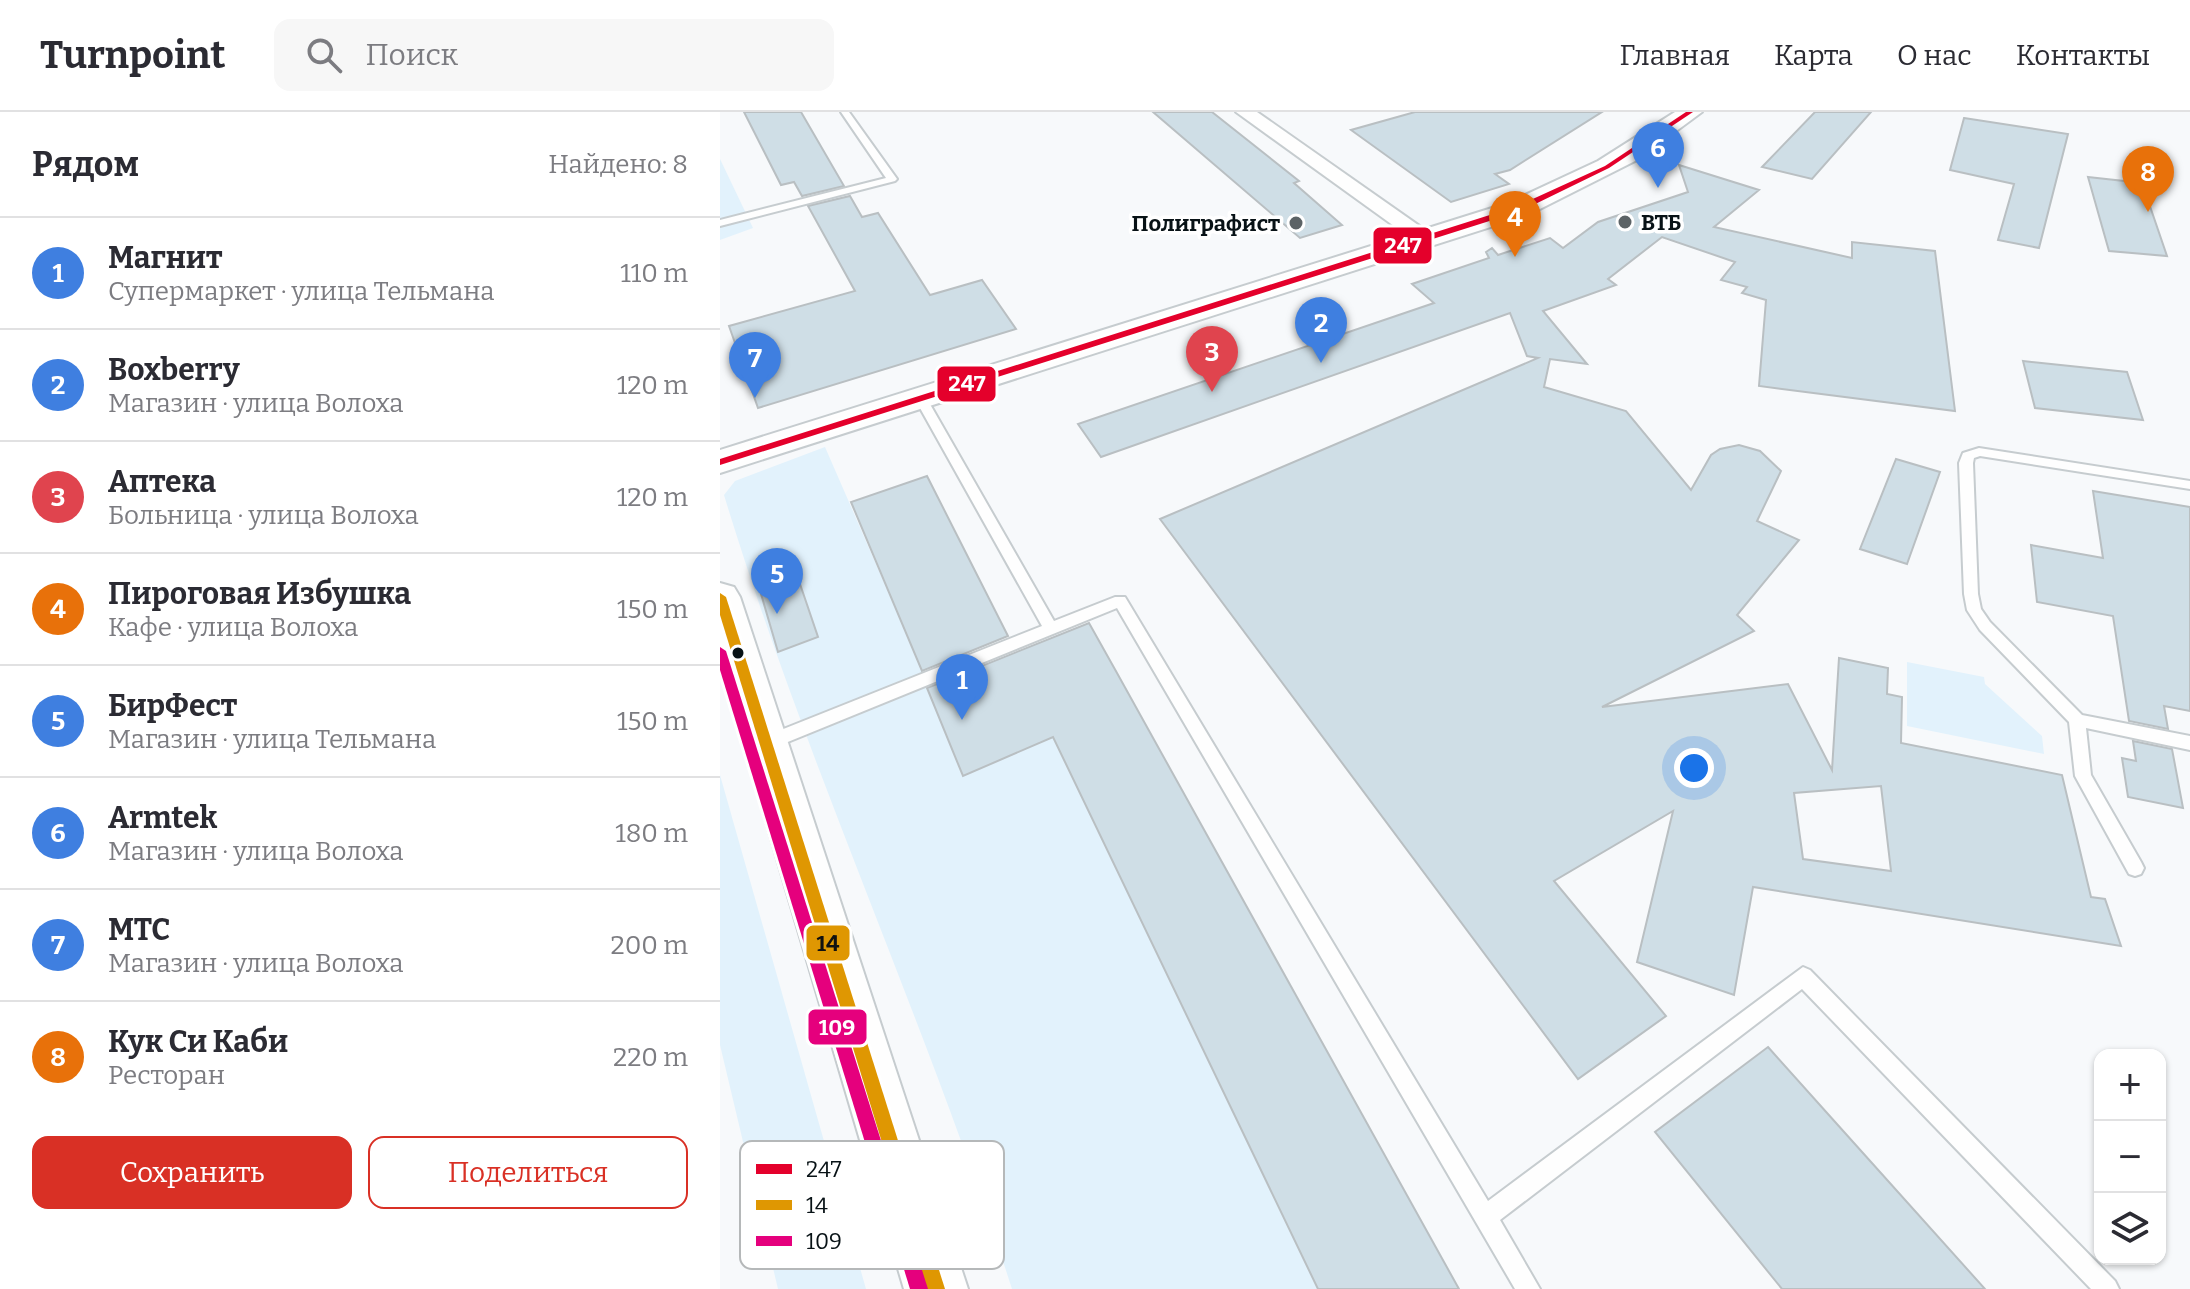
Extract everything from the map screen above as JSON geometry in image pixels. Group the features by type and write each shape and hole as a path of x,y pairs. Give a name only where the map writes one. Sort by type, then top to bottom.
{"street":[{"path":"1245,112 1427,239"},
{"path":"720,462 1518,209 1588,180 1650,144 1690,112"},
{"path":"720,597 890,1141"},
{"path":"930,1269 936,1289"}],"lane":[{"path":"720,223 892,179 845,112"},
{"path":"921,399 1051,628"},
{"path":"2190,485 1995,454 1979,452 1968,456 1969,550 1974,610 2077,720 2190,743"},
{"path":"766,744 1120,601 1528,1289"},
{"path":"2077,720 2083,776 2135,868"},
{"path":"1485,1217 1803,976 2107,1289"}],"shaded area":[{"path":"720,159 753,228 720,240"},
{"path":"825,447 920,665 962,776 1053,737 1318,1289 1012,1289 1004,1265 1004,1141 961,1141 756,596 724,495 735,481"},
{"path":"1907,662 1984,677 1985,684 2042,736 2044,754 1907,726"},
{"path":"720,775 824,1141 743,1141 720,1045"},
{"path":"773,1269 860,1269 866,1289 778,1289"}],"building":[{"path":"744,112 801,112 844,186 802,196 794,182 781,185"},
{"path":"1153,112 1212,112 1299,181 1294,183 1342,225 1300,238"},
{"path":"1415,112 1602,112 1510,170 1495,174 1509,184 1451,202 1351,130"},
{"path":"1815,112 1871,112 1812,179 1762,167"},
{"path":"1964,118 2068,134 2039,248 1998,240 2014,184 1950,170"},
{"path":"1679,165 1759,190 1714,227 1852,258 1852,242 1935,251 1955,411 1759,386 1766,300 1742,293 1747,287 1721,280 1735,262 1662,237 1608,279 1616,285 1543,311 1587,364 1550,359 1544,387 1626,411 1691,490 1711,455 1720,449 1739,445 1760,451 1781,471 1757,521 1799,540 1737,615 1754,631 1602,707 1788,684 1832,770 1839,658 1888,668 1887,694 1902,697 1901,743 2062,775 2091,897 2105,899 2121,946 1753,887 1734,995 1637,962 1673,811 1554,881 1666,1016 1578,1079 1160,519 1538,358 1527,356 1510,313 1101,457 1078,424 1434,303 1412,284 1489,258 1486,252 1492,248 1498,255 1550,238 1563,248 1598,222 1688,192","holes":["1881,786 1891,871 1803,859 1794,793"]},
{"path":"2088,177 2142,183 2167,256 2109,251"},
{"path":"850,196 862,217 878,213 930,295 982,280 1016,329 758,408 729,326 855,291 808,206"},
{"path":"2023,361 2127,372 2143,420 2035,408"},
{"path":"1896,459 1940,472 1907,564 1860,549"},
{"path":"927,476 1008,636 922,671 851,502"},
{"path":"2093,491 2190,507 2190,711 2164,706 2168,729 2129,721 2113,616 2037,602 2031,545 2103,558"},
{"path":"799,581 818,637 778,652 761,594"},
{"path":"1089,623 1459,1289 1318,1289 1053,737 963,776 927,688"},
{"path":"2133,741 2172,749 2183,808 2128,797 2122,758 2136,761"},
{"path":"1768,1047 1985,1289 1782,1289 1655,1132"}],"transit line":[{"name":"247","path":"720,462 1518,209 1607,167 1690,112"},
{"name":"14","path":"720,597 890,1141"},
{"name":"109","path":"720,651 873,1141"},
{"name":"109","path":"913,1269 919,1289"},
{"name":"14","path":"930,1269 936,1289"}],"place":[{"name":"Armtek","path":"1658,188"},
{"name":"Кук Си Каби","path":"2148,212"},
{"name":"ВТБ","path":"1625,222"},
{"name":"Полиграфист","path":"1296,223"},
{"name":"Пироговая Избушка","path":"1515,257"},
{"name":"Boxberry","path":"1321,363"},
{"name":"Аптека","path":"1212,392"},
{"name":"МТС","path":"755,398"},
{"name":"БирФест","path":"777,614"},
{"name":"Магнит","path":"962,720"}]}
